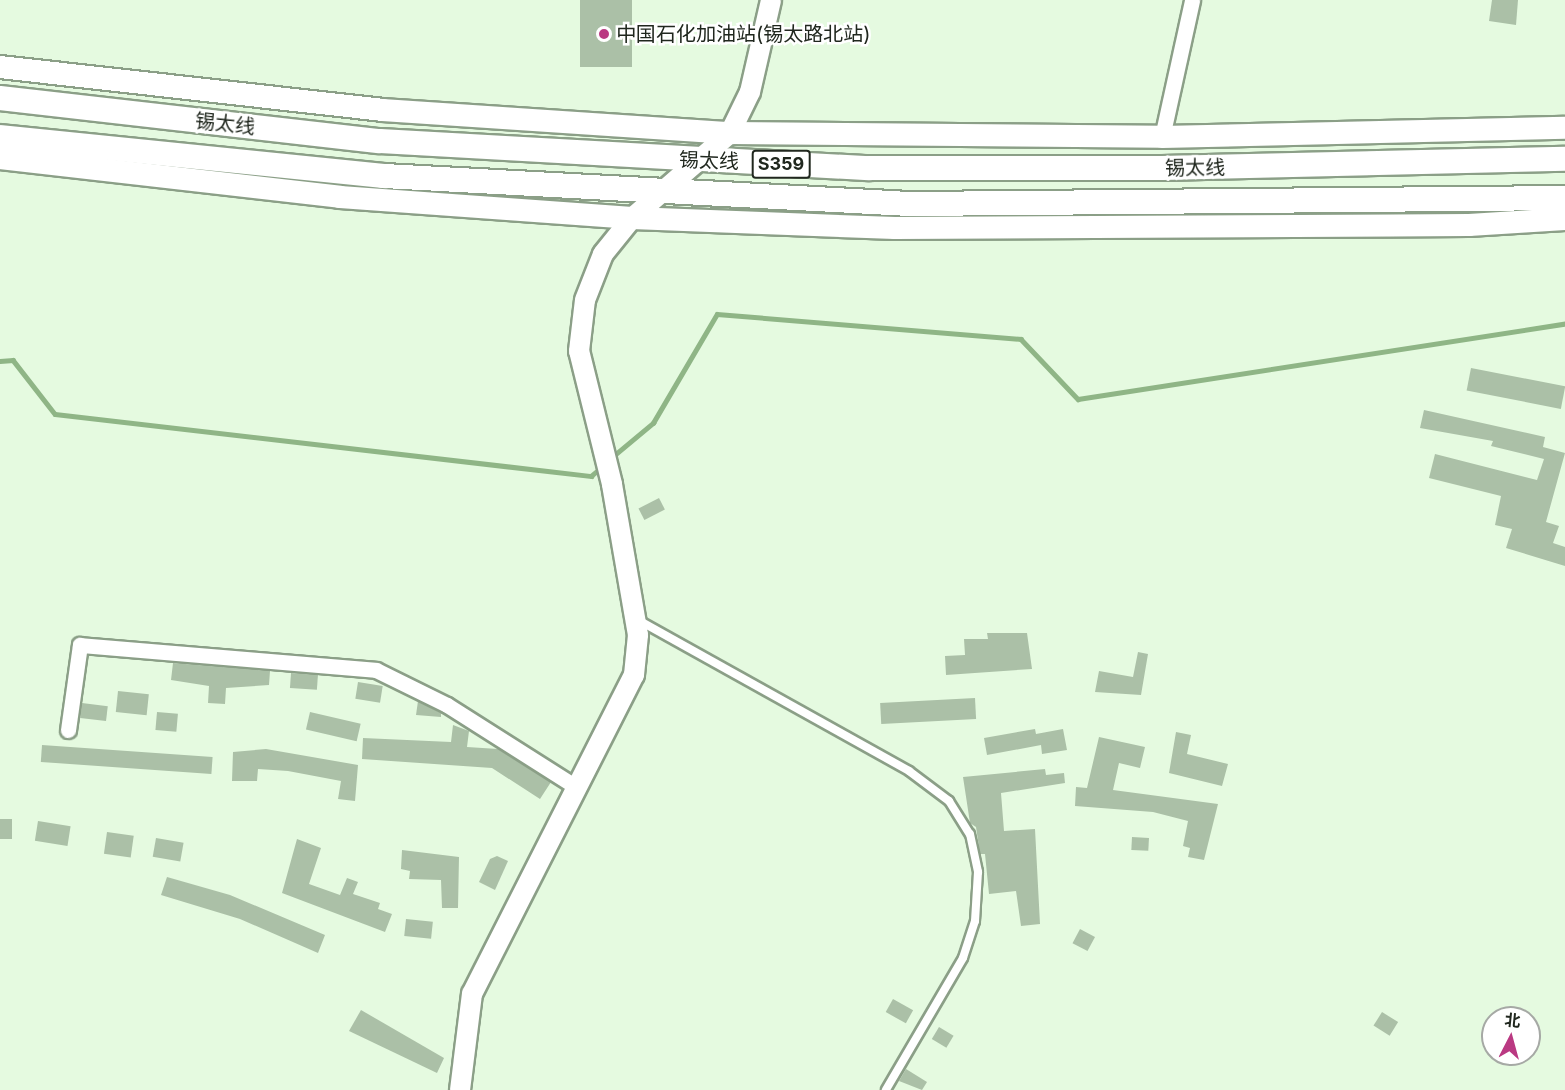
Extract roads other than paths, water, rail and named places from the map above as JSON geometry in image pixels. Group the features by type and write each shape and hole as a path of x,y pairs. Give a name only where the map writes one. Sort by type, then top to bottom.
{"main road":[{"path":"0,67 382,110 730,133 1162,137 1565,128"},
{"name":"锡太线","path":"0,98 380,141 701,161 1162,168 1565,159"},
{"name":"锡太线","path":"0,136 384,176 921,204 1565,198"},
{"path":"0,158 340,196 632,218 895,228 1469,225 1565,219"}],"street":[{"path":"460,1090 472,994 634,675 634,619 612,484 591,413 579,351 585,300 603,254 632,218 666,192 730,133 750,92 771,0"},
{"path":"1162,137 1192,0"},
{"path":"68,730 81,645 376,670 447,705 576,787"}],"lane":[{"path":"634,619 909,771 949,801 970,834 978,872 966,948 886,1090"}],"waterway":[{"path":"611,458 653,423 717,314 1021,339 1078,399 1565,324"},
{"path":"0,361 13,360 55,414 591,476 603,466"}],"place":[{"name":"中国石化加油站(锡太路北站)","path":"604,34"}]}
